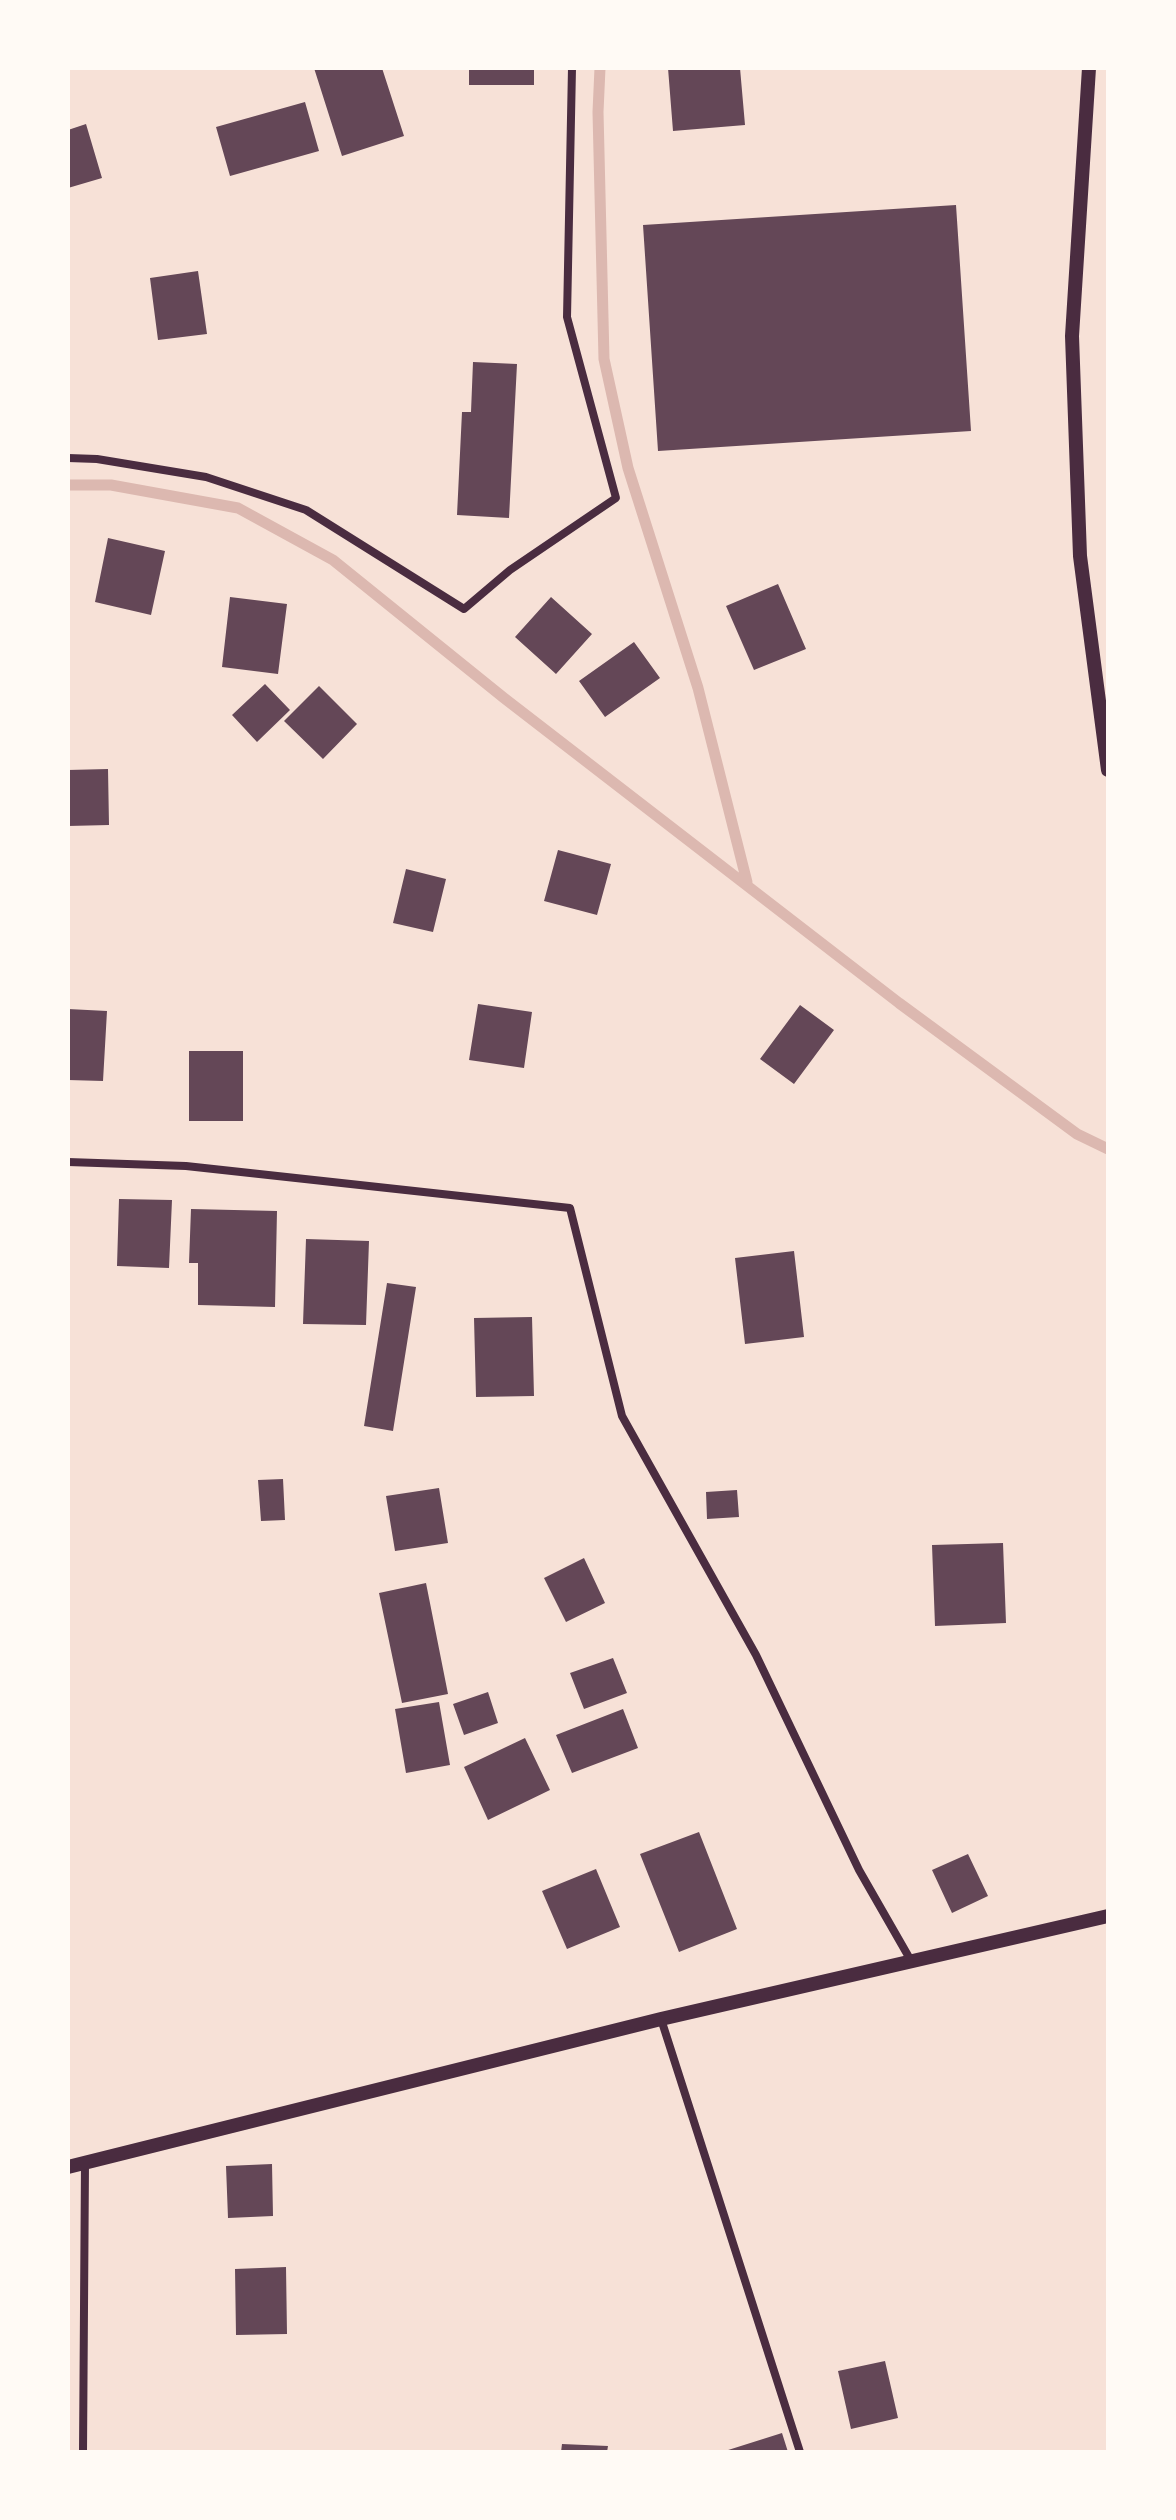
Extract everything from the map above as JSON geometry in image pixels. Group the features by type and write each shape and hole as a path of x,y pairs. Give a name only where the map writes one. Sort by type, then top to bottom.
{"street":[{"path":"68,458 97,459 206,477 306,510 464,609 510,570 616,498 567,317 572,68"},
{"path":"1089,68 1072,336 1080,556 1108,770"},
{"path":"68,1162 186,1166 570,1208 622,1416 756,1655 859,1870 910,1959"},
{"path":"68,2167 661,2019 910,1959 1108,1916"},
{"path":"661,2019 800,2452"},
{"path":"83,2452 85,2163"}],"building":[{"path":"314,68 382,68 404,136 342,156"},
{"path":"469,68 534,68 534,85 469,85"},
{"path":"668,68 740,68 745,125 673,131"},
{"path":"305,102 319,151 230,176 216,127"},
{"path":"86,124 102,178 68,188 68,130"},
{"path":"956,205 971,431 658,451 643,225"},
{"path":"198,271 207,334 158,340 150,278"},
{"path":"473,362 517,364 509,518 457,515 462,412 471,412"},
{"path":"108,538 165,551 151,615 95,602"},
{"path":"778,584 806,649 754,670 726,606"},
{"path":"230,597 287,604 278,674 222,667"},
{"path":"551,597 592,634 556,674 515,637"},
{"path":"634,642 660,678 605,717 579,681"},
{"path":"265,684 290,710 257,742 232,715"},
{"path":"319,686 357,724 323,759 284,721"},
{"path":"108,769 109,825 68,826 68,770"},
{"path":"558,850 611,864 597,915 544,901"},
{"path":"406,869 446,879 433,932 393,923"},
{"path":"478,1004 532,1012 524,1068 469,1060"},
{"path":"800,1005 834,1030 794,1084 760,1059"},
{"path":"68,1009 107,1011 103,1081 68,1080"},
{"path":"189,1051 243,1051 243,1121 189,1121"},
{"path":"119,1199 172,1200 169,1268 117,1266"},
{"path":"191,1209 277,1211 275,1307 198,1305 198,1263 189,1263"},
{"path":"306,1239 369,1241 366,1325 303,1324"},
{"path":"794,1251 804,1337 745,1344 735,1258"},
{"path":"387,1283 416,1287 393,1431 364,1426"},
{"path":"532,1317 534,1396 476,1397 474,1318"},
{"path":"283,1479 285,1520 261,1521 258,1480"},
{"path":"439,1488 448,1543 395,1551 386,1496"},
{"path":"737,1490 739,1517 707,1519 706,1492"},
{"path":"1003,1543 1006,1623 935,1626 932,1545"},
{"path":"584,1558 605,1603 566,1622 544,1578"},
{"path":"426,1583 448,1694 402,1703 379,1593"},
{"path":"613,1658 627,1693 584,1709 570,1673"},
{"path":"488,1692 498,1723 464,1735 453,1704"},
{"path":"439,1702 450,1765 406,1773 395,1709"},
{"path":"623,1709 638,1748 572,1773 556,1735"},
{"path":"525,1738 550,1790 488,1820 464,1767"},
{"path":"699,1832 737,1929 679,1952 640,1854"},
{"path":"968,1854 988,1896 952,1913 932,1870"},
{"path":"596,1869 620,1927 567,1949 542,1891"},
{"path":"272,2164 273,2216 228,2218 226,2166"},
{"path":"286,2267 287,2334 236,2335 235,2269"},
{"path":"885,2361 898,2418 851,2429 838,2371"},
{"path":"782,2433 788,2452 725,2452 725,2451"},
{"path":"562,2444 608,2446 607,2452 561,2452"}],"waterway":[{"path":"600,68 598,112 604,359 628,468 698,688 747,882"},
{"path":"68,485 111,485 238,508 333,560 504,698 899,1003 1077,1134 1108,1149"}]}
